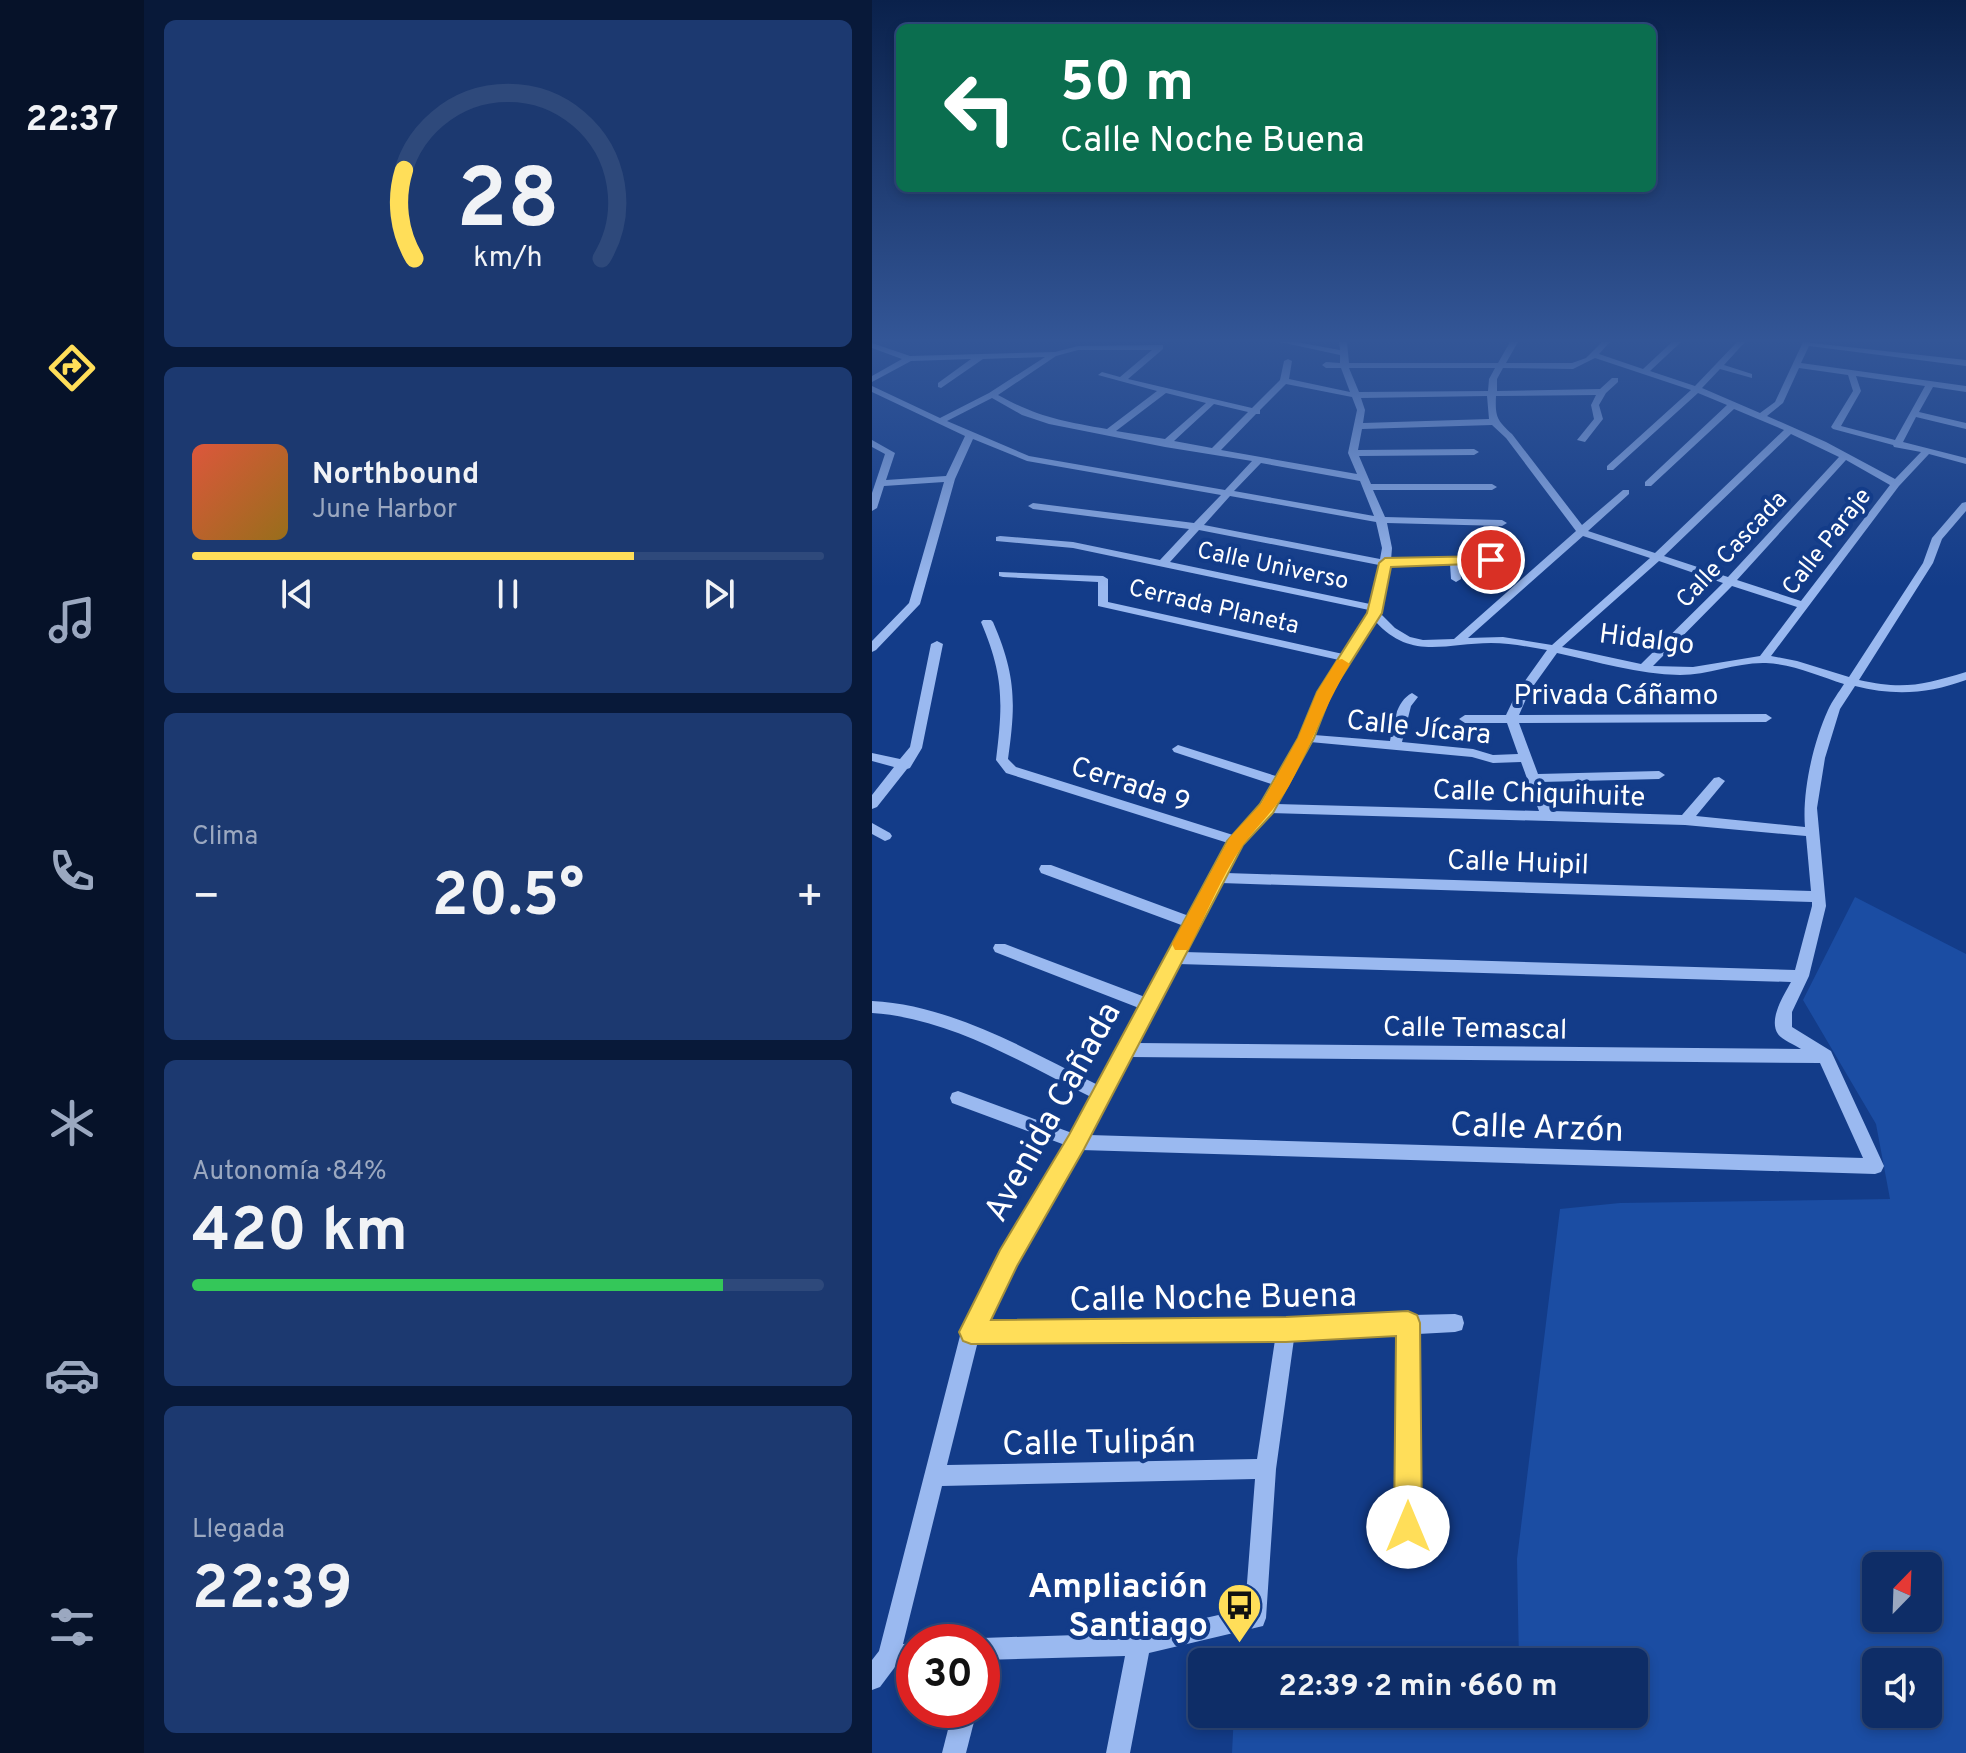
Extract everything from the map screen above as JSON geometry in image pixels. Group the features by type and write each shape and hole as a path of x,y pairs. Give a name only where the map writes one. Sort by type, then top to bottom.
{"street":[{"path":"946,424 1027,458 1381,520 1502,523"},
{"path":"1063,424 1165,444 1260,458 1364,482 1492,487"},
{"path":"1107,433 1119,424"},
{"path":"1165,444 1188,424"},
{"path":"1213,452 1244,424"},
{"path":"1433,424 1360,426 1353,453 1474,452"},
{"path":"1496,424 1509,436 1582,532 1801,605"},
{"path":"1582,440 1595,424"},
{"path":"1610,468 1659,424"},
{"path":"1648,484 1713,424"},
{"path":"1776,424 1896,484"},
{"path":"1838,424 1836,427 1897,445 1966,461"},
{"path":"1897,445 1909,424"},
{"path":"1547,815 1536,778 1511,718 1521,692 1553,648 1657,557 1790,430"},
{"path":"873,646 914,604 950,479 970,435"},
{"path":"872,443 890,453 872,508"},
{"name":"Calle Paraje","path":"1763,659 1801,605 1896,484 1926,452"},
{"name":"Avenida Cañada","path":"872,1679 889,1656 971,1332 1009,1258 1102,1095 1236,841 1267,808 1282,783 1306,738 1325,692 1374,611 1387,548 1381,520 1353,453"},
{"name":"Calle Cascada","path":"1644,668 1730,582 1845,456"},
{"path":"1162,564 1260,458"},
{"path":"880,483 950,479"},
{"path":"1459,640 1626,492"},
{"path":"1033,506 1198,527 1385,563 1491,560"},
{"path":"1825,1056 1784,1030 1784,1012 1801,976 1819,906 1810,808 1819,758 1834,709 1849,681 1928,563 1937,538 1965,508"},
{"name":"Calle Universo","path":"1000,539 1073,545 1374,611"},
{"path":"1455,560 1456,579"},
{"name":"Cerrada Planeta","path":"1003,574 1103,579 1102,604 1346,658"},
{"name":"Hidalgo","path":"1374,611 1386,627 1412,642 1428,644 1499,639 1644,668 1680,672 1763,659 1782,661 1849,681 1903,692 1941,686 1966,676"},
{"name":"Cerrada 9","path":"987,622 1003,657 1010,697 1002,760 1011,770 1236,841"},
{"path":"872,804 916,748 937,644"},
{"path":"1395,747 1405,705 1412,697"},
{"name":"Privada Cáñamo","path":"1465,719 1766,718"},
{"name":"Calle Jícara","path":"1306,738 1473,753 1493,759 1527,758"},
{"path":"1178,749 1282,783"},
{"path":"872,757 905,765"},
{"path":"1536,778 1659,775"},
{"path":"1685,820 1719,781"},
{"name":"Calle Chiquihuite","path":"1267,808 1685,820 1810,832"},
{"path":"872,828 885,836"},
{"path":"1046,869 1192,923"},
{"name":"Calle Huipil","path":"1216,878 1819,897"},
{"path":"1000,948 1148,1005"},
{"path":"1175,958 1801,976"},
{"path":"872,1007 918,1013 987,1040 1102,1095"},
{"name":"Calle Temascal","path":"1125,1050 1825,1056"},
{"name":"Calle Arzón","path":"1076,1142 1875,1166 1825,1056"},
{"path":"958,1098 1076,1142"},
{"path":"1408,1323 1408,1557"},
{"name":"Calle Noche Buena","path":"971,1332 1286,1330 1455,1323"},
{"path":"1000,1648 1139,1644 1255,1618 1266,1469 1286,1330"},
{"name":"Calle Tulipán","path":"933,1476 1266,1469"},
{"path":"1118,1753 1139,1644"},
{"path":"889,1656 896,1655"},
{"path":"954,1753 960,1728"}],"shaded area":[{"path":"1855,897 1966,954 1966,1753 1232,1753 1233,1728 1648,1728 1648,1648 1519,1648 1517,1559 1560,1209 1620,1203 1890,1199 1876,1124 1803,1000"}],"slow traffic":[{"path":"1182,944 1236,841 1267,808 1282,783 1306,738 1325,692 1342,664"}],"place":[{"name":"Ampliación Santiago","path":"1239,1644"}],"route":[{"path":"1408,1527 1408,1323 1286,1330 971,1332 1009,1258 1102,1095 1236,841 1267,808 1306,738 1325,692 1374,613 1385,563 1491,560"}]}
